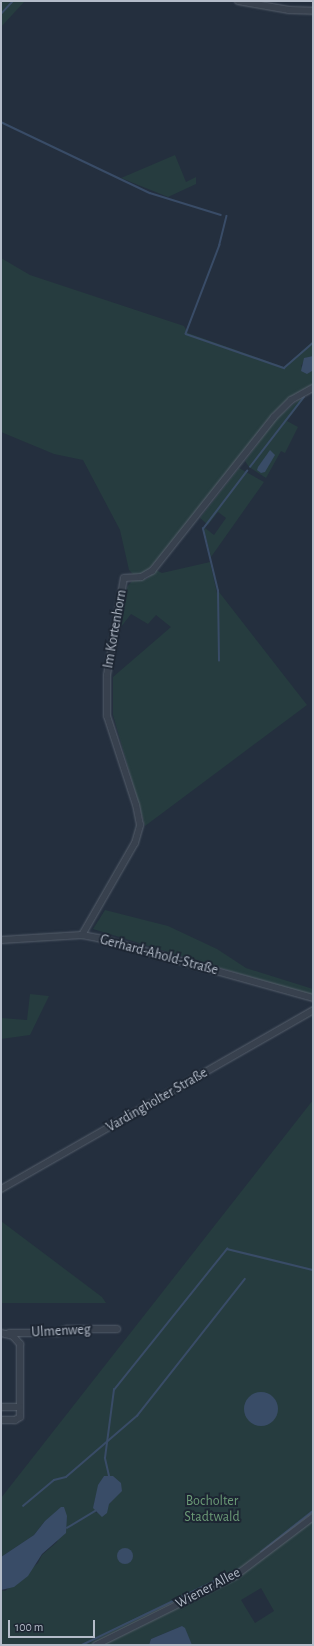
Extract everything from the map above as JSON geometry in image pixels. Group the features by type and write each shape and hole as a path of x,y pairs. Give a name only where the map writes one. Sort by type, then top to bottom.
{"street":[{"path":"238,1 289,10 313,11"},
{"name":"Im Kortenhorn","path":"82,936 135,843 140,825 136,805 107,716 107,675 124,578 141,577 152,571 274,417 291,400 313,388"},
{"name":"Gerhard-Ahold-Straße","path":"1,940 82,936 98,938 313,998"},
{"name":"Vardingholter Straße","path":"1,1189 313,1010"},
{"name":"Ulmenweg","path":"4,1333 57,1333 67,1329 117,1329"},
{"name":"Ulmenweg","path":"4,1333 14,1336 20,1344 20,1407"},
{"path":"1,1407 20,1407 18,1418 1,1420"},
{"name":"Wiener Allee","path":"96,1645 235,1576 313,1518"}],"green space":[{"path":"1,1 25,1 1,27"},
{"path":"175,155 186,182 196,177 196,184 168,197 121,178"},
{"path":"1,258 30,275 184,326 188,333 284,367 313,341 313,356 306,358 301,366 312,371 313,367 313,384 289,398 271,415 189,523 148,570 142,574 133,574 129,570 120,530 83,460 54,454 1,432"},
{"path":"302,397 305,397 287,421 298,427 285,453 281,451 266,478 249,467 245,461 276,419"},
{"path":"239,468 264,482 211,557 204,530 205,528 214,535 226,518 218,512 208,525 200,518"},
{"path":"210,562 217,593 219,592 307,705 145,826 113,715 113,677 171,627 156,615 148,624 131,614 121,627 127,587 132,581 147,579 156,570 162,573"},
{"path":"105,910 168,926 217,949 246,968 313,989 313,996 93,929"},
{"path":"30,994 49,996 30,1035 1,1039 1,1018 27,1020"},
{"name":"Bocholter Stadtwald","path":"313,1100 313,1645 192,1645 182,1626 151,1639 149,1645 1,1645 1,1590 5,1591 38,1563 42,1555 57,1542 67,1517 45,1521 34,1535 1,1557 1,1498","holes":["104,1476 122,1490 109,1504 96,1513 94,1504 99,1485","261,1588 274,1611 255,1623 241,1600"]},
{"path":"1,1221 102,1297 106,1303 1,1303"}],"water":[{"path":"313,356 312,371 307,374 301,371 304,358"},
{"path":"270,450 275,455 265,472 261,473 257,470 258,467"},
{"path":"264,1392 273,1397 277,1402 277,1416 273,1421 268,1425 258,1426 254,1425 245,1416 244,1406 245,1402 254,1393"},
{"path":"104,1476 113,1476 121,1483 122,1491 109,1504 107,1513 102,1517 93,1508 98,1485"},
{"path":"61,1507 64,1507 67,1516 66,1533 42,1554 28,1576 14,1587 1,1590 1,1557 34,1535 45,1521"},
{"path":"125,1548 132,1553 133,1556 128,1563 125,1564 118,1559 117,1556 122,1549"},
{"path":"182,1626 185,1628 192,1645 149,1645 151,1639"}],"waterway":[{"path":"1,14 13,1"},
{"path":"1,122 150,193 221,215"},
{"path":"227,216 220,245 186,334 284,368 313,343"},
{"path":"250,467 304,397"},
{"path":"219,661 218,591 203,529 247,471"},
{"path":"109,1476 105,1458 114,1390 227,1249 313,1270"},
{"path":"23,1506 54,1480 66,1477 137,1416 245,1279"},
{"path":"67,1528 95,1511"},
{"path":"261,1552 313,1511"},
{"path":"82,1645 239,1569"}]}
